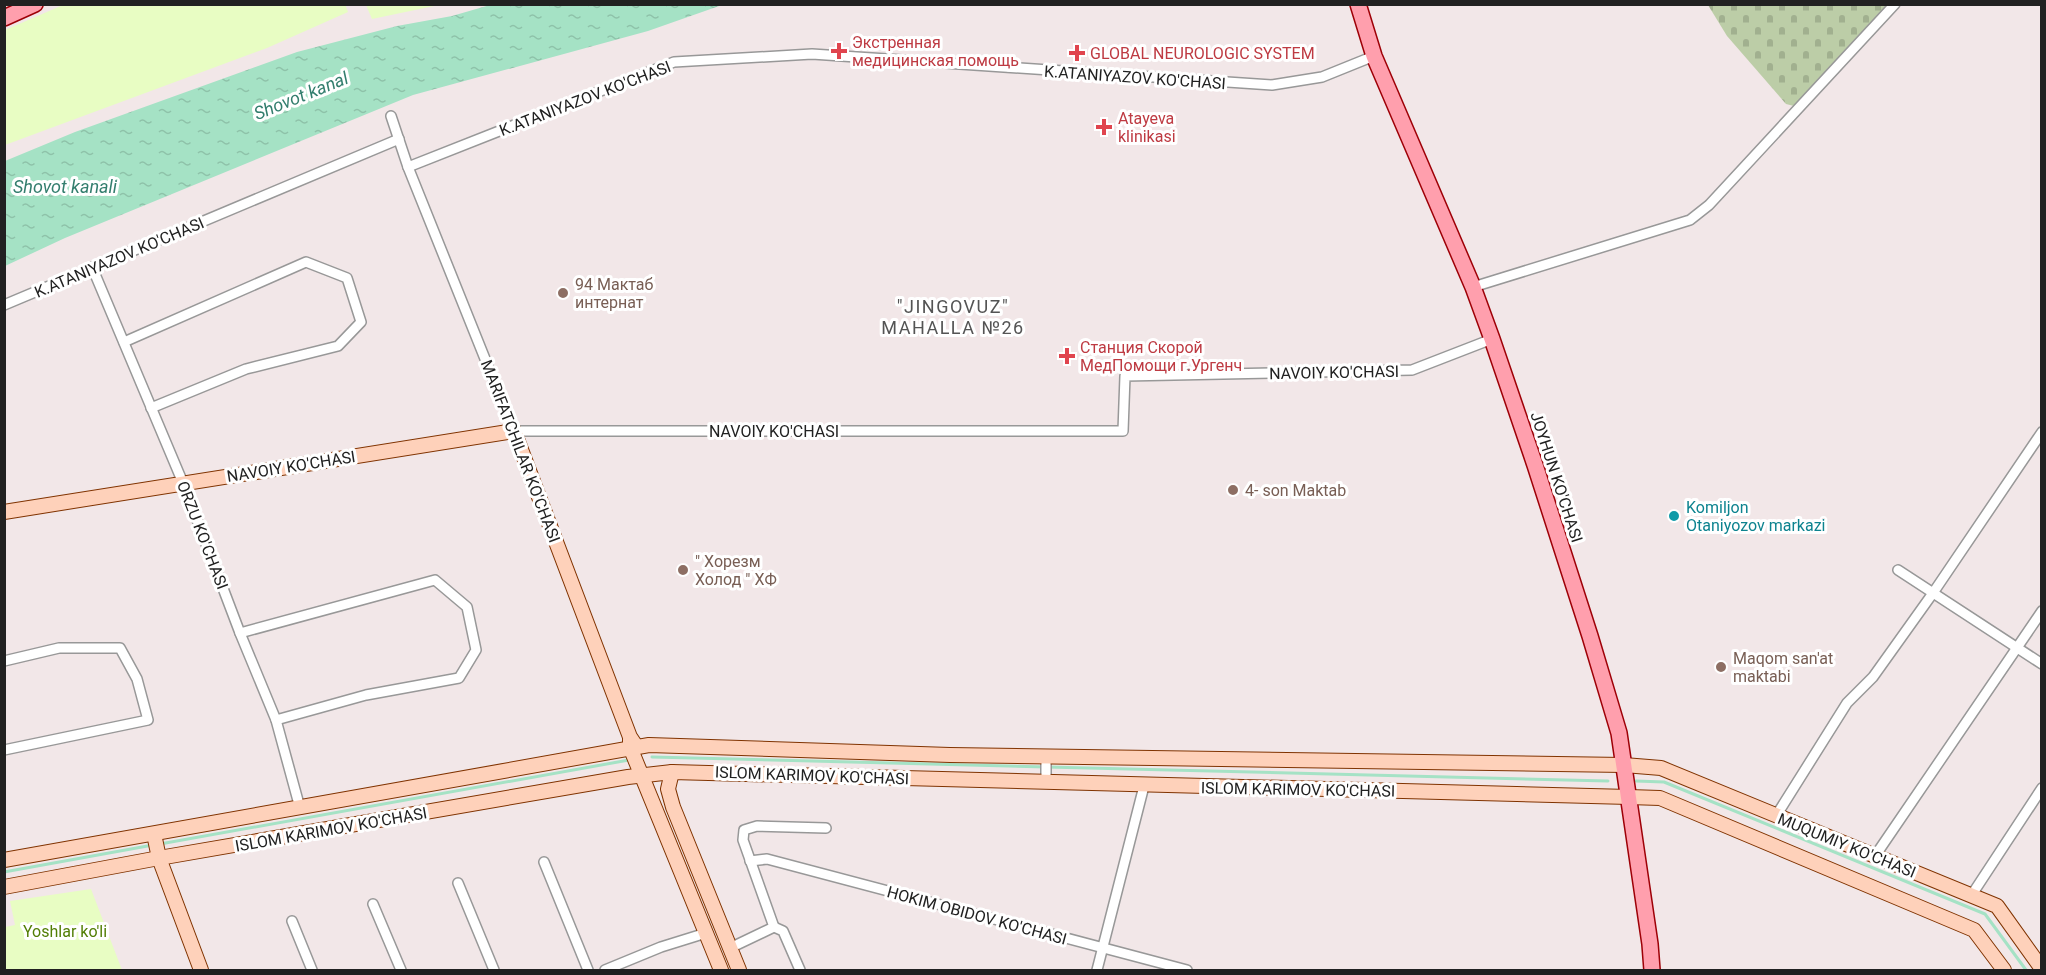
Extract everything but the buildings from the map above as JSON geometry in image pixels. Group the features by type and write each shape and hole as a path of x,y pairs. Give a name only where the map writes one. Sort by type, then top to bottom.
{"main road":[{"path":"4,18 35,4"},
{"name":"JOYHUN KO'CHASI","path":"1358,8 1374,56 1473,287 1535,465 1590,636 1619,733 1652,970"},
{"name":"NAVOIY KO'CHASI","path":"4,512 514,431"},
{"name":"MARIFATCHILAR KO'CHASI","path":"514,431 643,775 721,970"},
{"name":"ISLOM KARIMOV KO'CHASI","path":"4,860 300,808 632,744 1046,757 1623,765"},
{"name":"MUQUMIY KO'CHASI","path":"1623,765 1662,768 1997,906 2041,969"},
{"path":"672,772 668,789 673,807 739,970"},
{"name":"ISLOM KARIMOV KO'CHASI","path":"4,887 159,858 643,775 672,772 1629,797"},
{"name":"MUQUMIY KO'CHASI","path":"1629,797 1660,798 1974,930 2004,970"},
{"path":"154,834 159,858 201,970"}],"street":[{"path":"1473,287 1690,220 1709,205 1895,4"},
{"name":"K.ATANIYAZOV KO'CHASI","path":"408,167 674,62 812,54 1272,86 1322,77 1374,56"},
{"name":"MARIFATCHILAR KO'CHASI","path":"391,116 408,167 514,431"},
{"name":"K.ATANIYAZOV KO'CHASI","path":"4,305 399,139"},
{"path":"124,342 306,262 348,278 361,322 338,346 246,369 152,408"},
{"name":"ORZU KO'CHASI","path":"92,267 183,483 276,720 300,808"},
{"name":"NAVOIY KO'CHASI","path":"514,431 1123,431 1125,376 1412,370 1492,339"},
{"path":"1776,816 1847,703 1873,677 2042,432"},
{"path":"1898,570 2042,664"},
{"path":"240,633 435,580 467,607 476,650 459,678 366,695 276,720"},
{"path":"1875,856 2042,611"},
{"path":"4,661 60,648 120,648 137,679 148,720 4,750"},
{"path":"1046,757 1046,783"},
{"path":"1097,970 1144,786"},
{"path":"1971,896 2042,788"},
{"path":"800,970 783,931 774,927 742,840 744,830 757,826 826,828"},
{"name":"HOKIM OBIDOV KO'CHASI","path":"750,861 767,859 1187,970"},
{"path":"544,862 588,970"},
{"path":"458,883 494,970"},
{"path":"373,904 400,970"},
{"path":"292,921 312,970"},
{"path":"730,948 774,927"},
{"path":"605,970 661,947 706,933"}],"green space":[{"path":"345,4 348,12 267,48 5,145 5,30 63,5"},
{"path":"366,4 439,5 372,19"},
{"path":"1885,4 1887,6 1794,106 1786,104 1727,36 1708,5"},
{"name":"Yoshlar ko'li","path":"91,889 122,970 5,970 5,927 15,925 10,901"}],"water":[{"name":"Shovot kanali","path":"490,5 722,5 648,31 413,95 65,238 5,266 5,161 75,132 297,52"}],"waterway":[{"path":"652,757 1608,781"},
{"path":"160,844 629,760"},
{"path":"1636,781 1664,782 1985,914 2026,970"},
{"path":"4,872 153,845"}],"place":[{"name":"Экстренная медицинская помощь","path":"839,51"},
{"name":"GLOBAL NEUROLOGIC SYSTEM","path":"1077,53"},
{"name":"Atayeva klinikasi","path":"1104,127"},
{"name":"94 Мактаб интернат","path":"563,293"},
{"name":"Станция Скорой МедПомощи г.Ургенч","path":"1067,356"},
{"name":"4- son Maktab","path":"1233,490"},
{"name":"Komiljon Otaniyozov markazi","path":"1674,516"},
{"name":"\" Хорезм Холод \" ХФ","path":"683,570"},
{"name":"Maqom san'at maktabi","path":"1721,667"}],"district":[{"name":"\"JINGOVUZ\" MAHALLA №26","path":"953,317"}],"water label":[{"name":"Shovot kanal","path":"301,96"}]}
